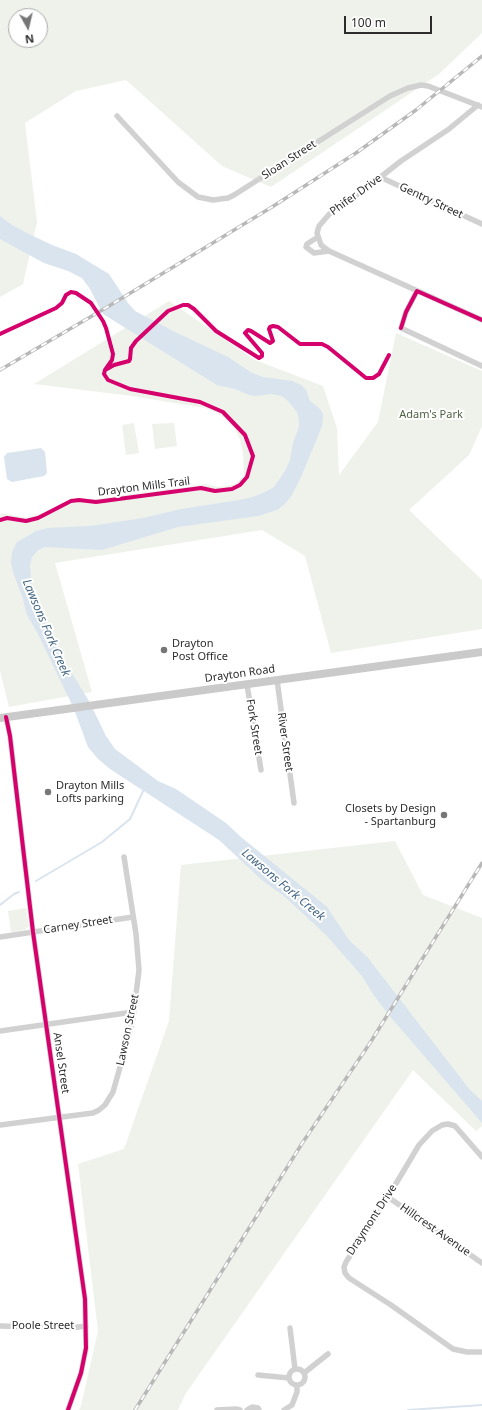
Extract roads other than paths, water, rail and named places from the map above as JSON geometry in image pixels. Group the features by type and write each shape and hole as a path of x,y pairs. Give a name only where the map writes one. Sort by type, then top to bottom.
{"main road":[{"name":"Drayton Road","path":"3,718 482,652"}],"street":[{"name":"Sloan Street","path":"117,116 178,182 198,197 220,200 234,195 390,96 408,88 428,86 480,106"},
{"name":"Phifer Drive","path":"329,251 314,253 306,247 307,244 318,237 318,228 326,217 401,161 480,106"},
{"name":"Gentry Street","path":"380,177 482,224"},
{"path":"318,237 321,245 329,251 482,320"},
{"path":"416,291 406,312 401,328 482,366"},
{"name":"River Street","path":"276,680 294,803"},
{"name":"Fork Street","path":"247,684 261,770"},
{"name":"Ansel Street","path":"3,718 16,788 33,932 85,1299 86,1348 84,1361 74,1396 68,1410"},
{"name":"Lawson Street","path":"0,1126 93,1113 105,1105 113,1092 134,1012 139,970 137,940 124,857"},
{"name":"Carney Street","path":"0,937 133,917"},
{"path":"0,1031 134,1012"},
{"name":"Draymont Drive","path":"482,1158 455,1126 442,1124 432,1131 419,1145 344,1267 345,1273 349,1278 391,1305 453,1349 467,1352 482,1352"},
{"name":"Hillcrest Avenue","path":"388,1197 482,1263"},
{"name":"Poole Street","path":"0,1326 71,1328 86,1326"},
{"path":"290,1328 295,1370"},
{"path":"304,1373 295,1370 290,1373 289,1378 292,1384 297,1385 303,1382 304,1373 328,1354"},
{"path":"258,1375 289,1378"},
{"path":"284,1410 292,1404 297,1392 297,1385"},
{"path":"247,1410 252,1407 258,1408 259,1410"},
{"path":"217,1410 240,1410"}],"water":[{"name":"Lawsons Fork Creek","path":"0,216 12,225 27,233 76,254 109,274 135,311 228,357 252,373 263,377 292,381 301,385 306,390 310,401 320,409 323,414 322,426 301,477 292,495 285,504 277,510 258,516 178,527 102,550 45,547 38,550 32,557 30,565 31,580 44,619 65,662 89,701 106,736 115,749 158,781 176,789 226,823 327,907 349,940 368,958 470,1090 482,1101 482,1123 388,1014 362,976 327,936 284,896 263,881 219,840 110,769 98,759 88,747 74,709 38,634 27,615 11,562 12,552 17,542 36,531 48,528 90,526 143,518 181,509 239,500 263,493 274,487 285,471 290,460 293,443 299,427 299,419 297,412 282,396 271,394 256,396 249,395 235,389 217,385 103,314 90,289 82,278 68,271 44,263 0,239"},
{"path":"41,448 45,452 47,473 44,476 12,482 7,479 4,457 7,453"}],"waterway":[{"path":"36,881 102,842 130,819 144,789"},
{"path":"0,905 19,892"},
{"path":"408,1410 482,1405"}],"railway":[{"path":"0,370 272,207 356,153 416,110 482,56"},
{"path":"135,1410 303,1142 370,1043 482,863"}],"place":[{"name":"Drayton Post Office","path":"164,650"},
{"name":"Drayton Mills Lofts parking","path":"48,792"},
{"name":"Closets by Design - Spartanburg","path":"444,815"}],"park label":[{"name":"Adam's Park","path":"431,415"}]}
